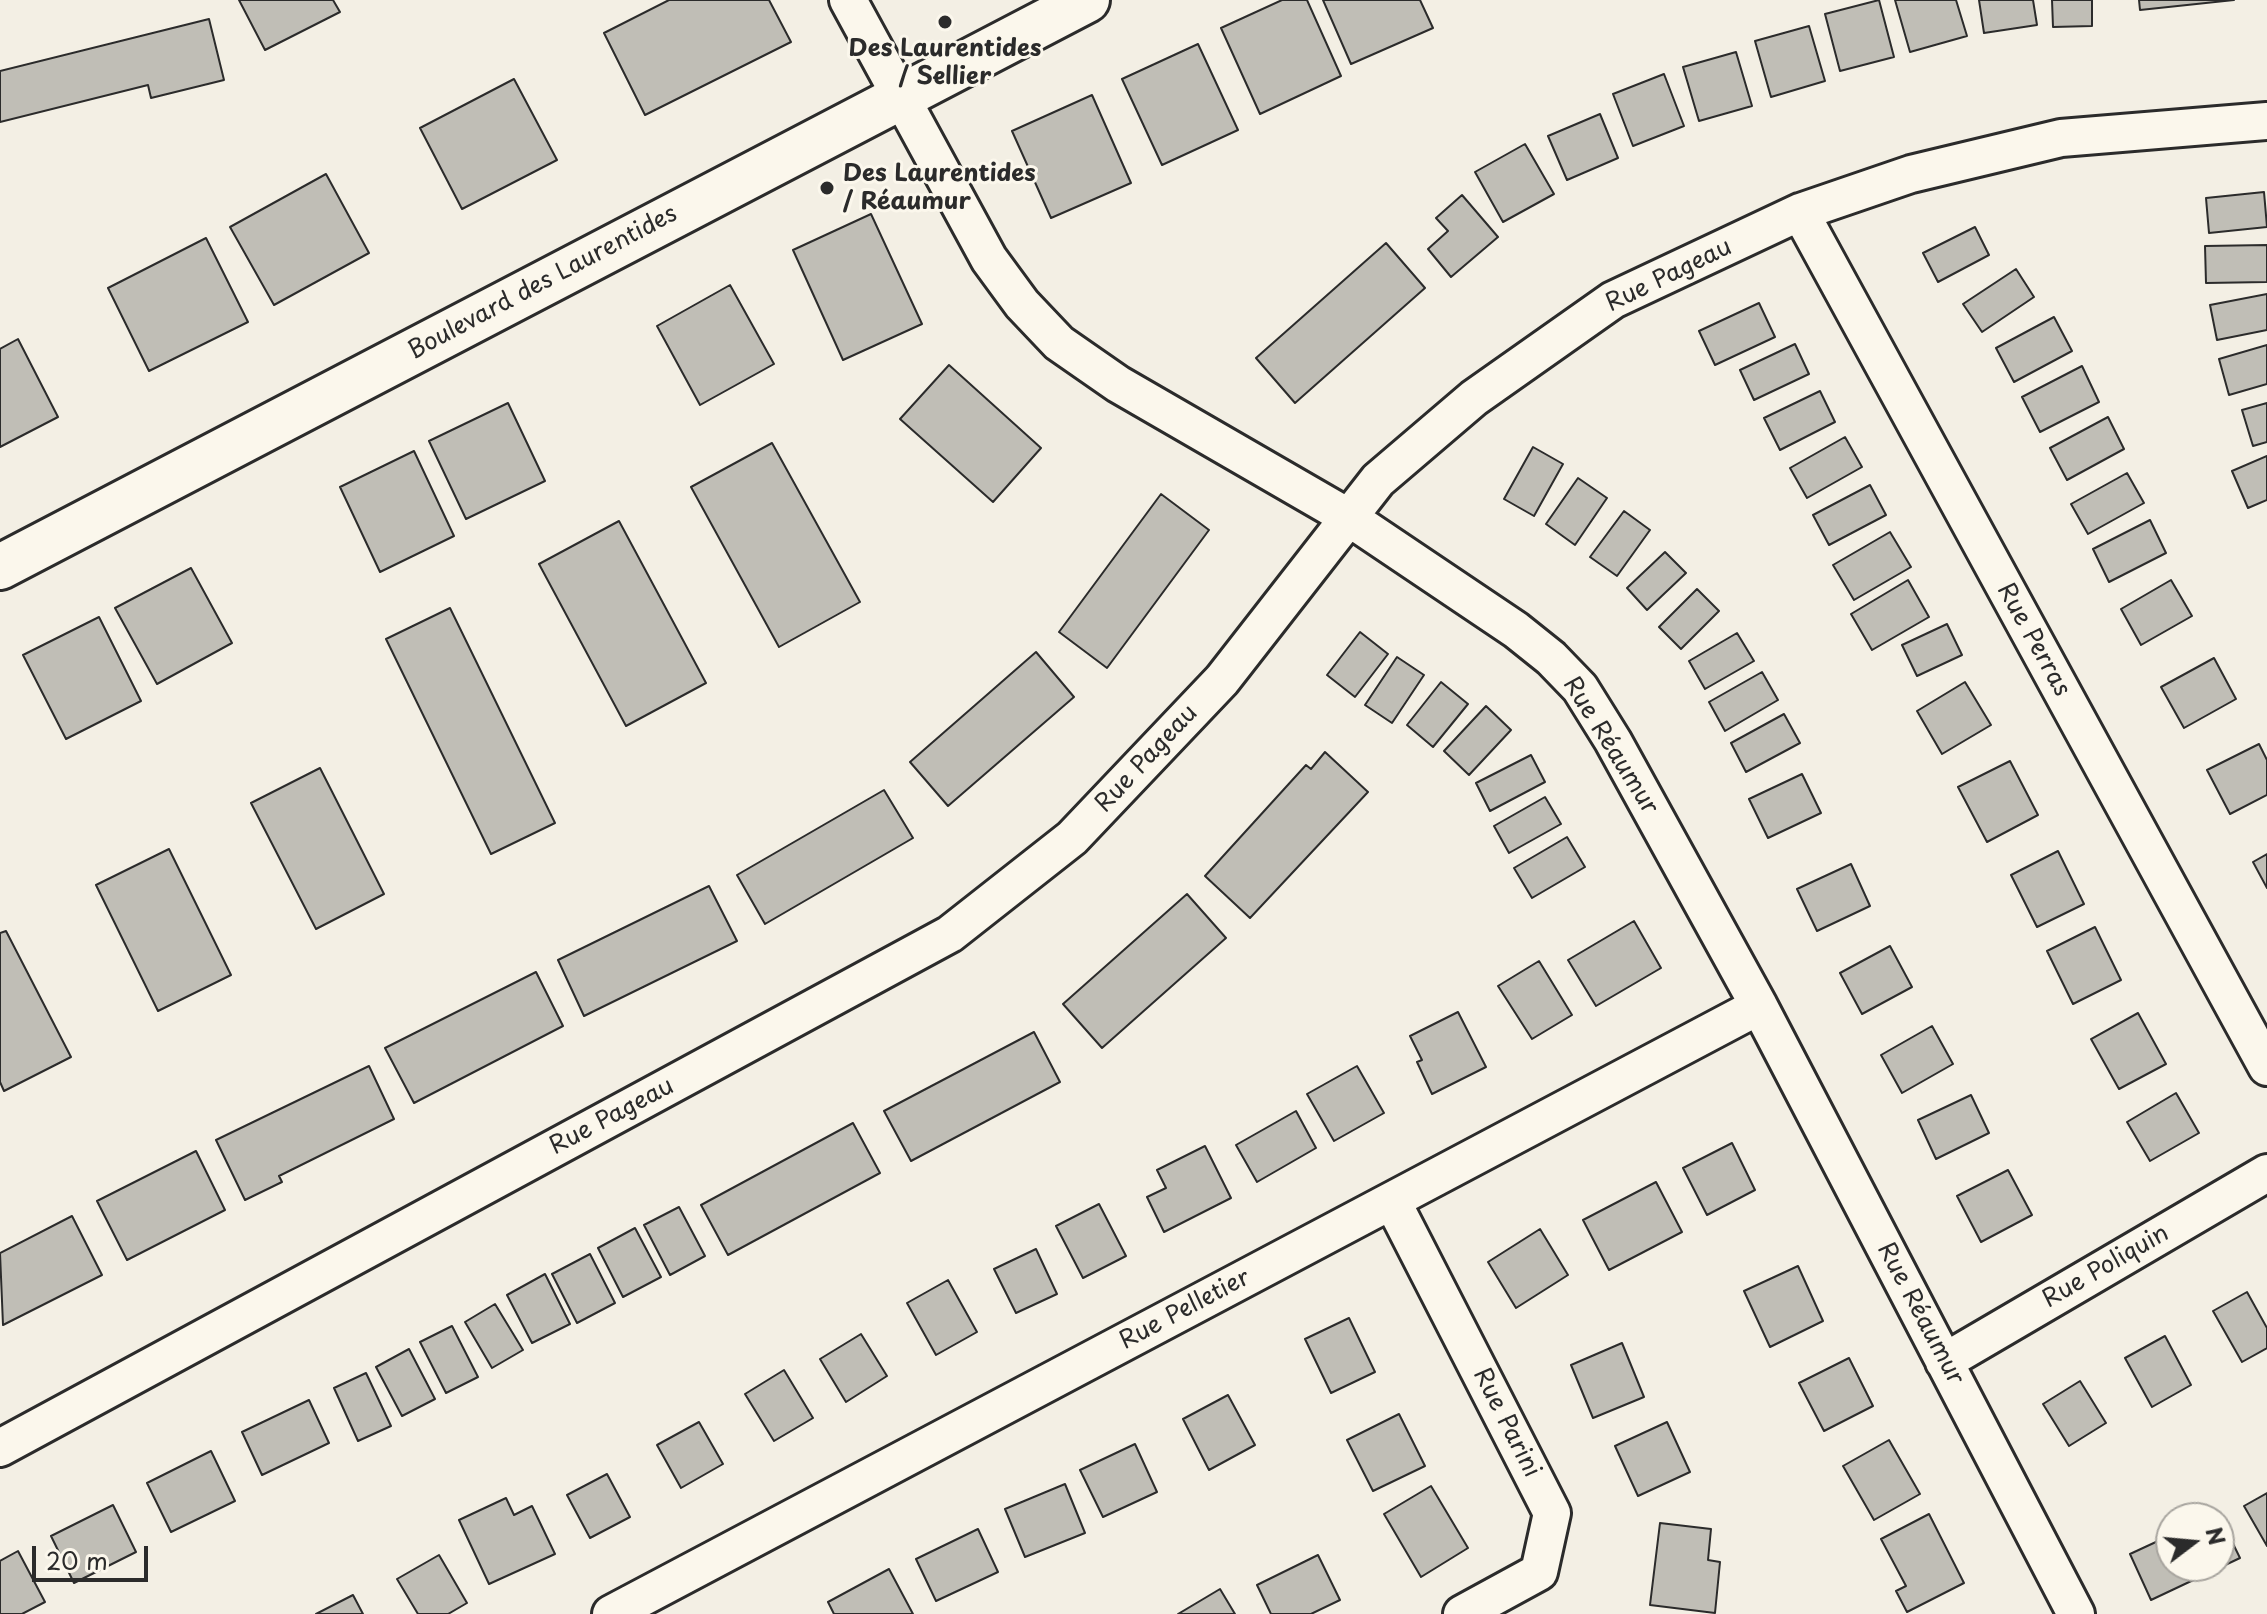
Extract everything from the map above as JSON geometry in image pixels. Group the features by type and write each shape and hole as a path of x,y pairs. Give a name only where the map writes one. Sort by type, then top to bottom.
{"street":[{"name":"Rue Réaumur","path":"848,0 989,259 1022,304 1059,343 1118,384 1348,517 1516,630 1551,658 1580,688 1613,741 1759,1006 2076,1614"},
{"name":"Boulevard des Laurentides","path":"0,567 1087,0"},
{"name":"Rue Pageau","path":"0,1448 950,934 1072,838 1222,680 1378,480 1474,398 1613,300 1800,212 1911,174 2061,138 2267,121"},
{"name":"Rue Perras","path":"1800,212 2267,1067"},
{"name":"Rue Pelletier","path":"611,1614 1759,1006"},
{"name":"Rue Poliquin","path":"1944,1362 2267,1173"},
{"name":"Rue Parini","path":"1392,1201 1552,1513 1539,1572 1462,1614"}],"building":[{"path":"239,0 333,0 340,12 265,50"},
{"path":"669,0 769,0 791,42 645,115 604,33"},
{"path":"1282,0 1307,0 1341,76 1260,114 1221,28"},
{"path":"1323,0 1420,0 1433,28 1351,64"},
{"path":"1879,0 1894,57 1840,71 1825,14"},
{"path":"1895,0 1956,0 1967,36 1910,52"},
{"path":"1979,0 2033,0 2037,25 1984,33"},
{"path":"2052,0 2092,0 2092,26 2053,27"},
{"path":"2139,0 2234,0 2140,10"},
{"path":"209,19 224,80 151,98 148,85 0,122 0,71"},
{"path":"1809,26 1825,81 1771,97 1755,41"},
{"path":"1198,44 1238,130 1162,165 1122,79"},
{"path":"1736,52 1752,106 1699,121 1683,67"},
{"path":"1664,74 1684,126 1633,146 1613,94"},
{"path":"514,79 557,160 462,209 420,128"},
{"path":"1092,95 1131,183 1051,218 1012,131"},
{"path":"1600,114 1618,158 1567,180 1548,136"},
{"path":"1525,144 1554,194 1503,222 1475,172"},
{"path":"326,174 369,253 274,305 230,227"},
{"path":"2264,192 2267,227 2209,233 2206,198"},
{"path":"1462,195 1498,237 1451,277 1428,249 1448,231 1436,218"},
{"path":"871,214 922,324 843,360 793,250"},
{"path":"1975,227 1989,255 1938,282 1923,253"},
{"path":"206,238 248,322 149,371 108,288"},
{"path":"1386,243 1425,288 1295,403 1256,358"},
{"path":"2267,245 2267,282 2206,283 2205,246"},
{"path":"2016,269 2034,297 1982,332 1963,304"},
{"path":"730,285 774,364 700,405 657,326"},
{"path":"2267,294 2267,330 2217,340 2210,305"},
{"path":"1759,303 1775,337 1715,365 1699,331"},
{"path":"2054,317 2072,351 2014,382 1996,348"},
{"path":"18,339 58,417 0,447 0,349"},
{"path":"1795,344 1809,374 1754,400 1740,370"},
{"path":"2267,345 2267,384 2229,395 2219,359"},
{"path":"949,365 1041,448 993,502 900,419"},
{"path":"2082,366 2099,402 2040,432 2022,397"},
{"path":"1820,391 1835,422 1780,450 1764,418"},
{"path":"508,403 545,481 466,519 429,441"},
{"path":"2267,403 2267,442 2253,446 2242,410"},
{"path":"2108,417 2124,449 2067,480 2050,448"},
{"path":"1845,437 1862,467 1807,498 1790,468"},
{"path":"772,443 860,602 779,647 691,487"},
{"path":"1533,447 1563,464 1534,516 1504,499"},
{"path":"414,451 454,536 380,572 340,487"},
{"path":"2267,456 2267,500 2248,508 2232,471"},
{"path":"2127,473 2144,503 2088,534 2071,504"},
{"path":"1578,478 1607,498 1575,545 1546,524"},
{"path":"1870,485 1886,515 1829,545 1813,515"},
{"path":"1161,494 1209,530 1107,668 1059,632"},
{"path":"1624,511 1650,530 1617,576 1590,557"},
{"path":"2150,520 2166,553 2109,582 2093,549"},
{"path":"619,521 706,683 626,726 539,564"},
{"path":"1890,532 1911,567 1854,600 1833,565"},
{"path":"1665,552 1686,573 1647,610 1627,588"},
{"path":"191,568 232,643 157,684 115,608"},
{"path":"1908,580 1929,617 1872,650 1851,614"},
{"path":"2171,580 2192,616 2141,645 2121,609"},
{"path":"1697,589 1719,611 1681,649 1659,627"},
{"path":"450,608 555,823 491,854 386,639"},
{"path":"99,617 141,701 66,739 23,655"},
{"path":"1947,624 1962,655 1917,676 1902,645"},
{"path":"1360,632 1388,654 1355,697 1327,675"},
{"path":"1737,633 1754,661 1705,689 1689,661"},
{"path":"1036,652 1074,697 948,806 910,762"},
{"path":"1397,657 1424,675 1392,723 1365,705"},
{"path":"2214,658 2236,699 2184,728 2161,687"},
{"path":"1762,672 1778,700 1725,731 1709,702"},
{"path":"1441,682 1468,704 1433,747 1407,725"},
{"path":"1965,682 1991,725 1942,754 1917,711"},
{"path":"1486,706 1511,730 1469,775 1444,751"},
{"path":"1784,714 1800,743 1746,772 1731,743"},
{"path":"2259,744 2267,760 2267,795 2230,814 2207,770"},
{"path":"1325,752 1368,792 1250,918 1205,876 1306,765 1311,769"},
{"path":"1531,755 1545,782 1490,811 1476,783"},
{"path":"2010,761 2038,815 1987,842 1958,787"},
{"path":"320,768 384,894 316,929 251,803"},
{"path":"1802,774 1821,813 1768,838 1749,799"},
{"path":"884,790 913,838 765,924 737,875"},
{"path":"1545,797 1561,824 1509,853 1494,826"},
{"path":"1567,837 1585,867 1532,898 1514,868"},
{"path":"169,849 231,975 158,1011 96,885"},
{"path":"2058,851 2084,904 2037,927 2011,875"},
{"path":"2267,854 2267,888 2253,862"},
{"path":"1851,864 1870,906 1817,931 1797,889"},
{"path":"709,886 737,941 584,1016 558,960"},
{"path":"1187,894 1226,938 1102,1048 1063,1004"},
{"path":"1634,921 1661,968 1596,1006 1568,960"},
{"path":"2095,927 2121,980 2073,1004 2047,951"},
{"path":"6,931 71,1057 4,1091 0,1082 0,933"},
{"path":"1890,946 1912,987 1862,1014 1840,973"},
{"path":"1539,961 1572,1015 1532,1039 1498,986"},
{"path":"536,972 563,1026 414,1103 385,1048"},
{"path":"1458,1012 1486,1067 1432,1094 1417,1062 1422,1060 1410,1036"},
{"path":"2138,1013 2166,1064 2119,1089 2091,1039"},
{"path":"1932,1026 1953,1064 1902,1093 1881,1055"},
{"path":"1034,1032 1060,1082 911,1161 884,1111"},
{"path":"369,1066 394,1119 279,1176 282,1182 245,1200 216,1140"},
{"path":"1357,1066 1384,1113 1334,1141 1307,1094"},
{"path":"2176,1093 2199,1133 2150,1161 2127,1122"},
{"path":"1971,1095 1989,1133 1936,1159 1918,1120"},
{"path":"1296,1111 1316,1148 1257,1182 1236,1145"},
{"path":"853,1123 880,1173 728,1255 701,1205"},
{"path":"1732,1143 1755,1190 1707,1215 1683,1168"},
{"path":"1205,1146 1231,1198 1164,1232 1147,1197 1166,1188 1157,1170"},
{"path":"196,1151 225,1210 127,1260 97,1201"},
{"path":"2008,1170 2032,1215 1981,1242 1957,1196"},
{"path":"1656,1182 1682,1232 1609,1270 1583,1220"},
{"path":"1099,1204 1126,1256 1083,1278 1056,1226"},
{"path":"679,1207 705,1256 670,1275 644,1225"},
{"path":"72,1216 102,1275 3,1325 0,1253"},
{"path":"635,1228 661,1277 623,1297 598,1248"},
{"path":"1540,1229 1568,1275 1516,1308 1488,1262"},
{"path":"1036,1249 1057,1294 1016,1313 994,1269"},
{"path":"590,1254 615,1303 577,1323 552,1274"},
{"path":"1798,1266 1823,1321 1770,1347 1744,1291"},
{"path":"545,1274 570,1324 532,1343 507,1295"},
{"path":"948,1280 977,1332 936,1355 907,1303"},
{"path":"2247,1292 2267,1328 2267,1348 2242,1362 2213,1311"},
{"path":"495,1304 523,1350 492,1368 465,1322"},
{"path":"1349,1318 1375,1372 1331,1393 1305,1339"},
{"path":"452,1326 478,1377 446,1393 420,1342"},
{"path":"861,1334 887,1376 846,1402 820,1359"},
{"path":"2165,1336 2191,1385 2152,1407 2125,1358"},
{"path":"1622,1343 1644,1397 1593,1418 1571,1365"},
{"path":"409,1349 435,1399 402,1416 376,1367"},
{"path":"1849,1358 1873,1406 1824,1431 1799,1383"},
{"path":"784,1370 813,1418 774,1441 745,1394"},
{"path":"366,1373 391,1426 358,1441 334,1388"},
{"path":"2080,1381 2106,1423 2069,1446 2043,1404"},
{"path":"1228,1395 1255,1445 1209,1470 1183,1419"},
{"path":"309,1400 329,1443 262,1475 242,1432"},
{"path":"1399,1414 1425,1466 1373,1491 1347,1440"},
{"path":"699,1422 723,1464 681,1488 657,1445"},
{"path":"1667,1422 1690,1472 1638,1496 1615,1446"},
{"path":"1889,1440 1920,1494 1874,1520 1843,1466"},
{"path":"1135,1444 1157,1492 1103,1517 1080,1470"},
{"path":"211,1451 235,1501 171,1532 147,1483"},
{"path":"607,1474 630,1517 590,1538 567,1495"},
{"path":"1065,1484 1085,1533 1025,1557 1005,1509"},
{"path":"1431,1486 1468,1548 1421,1577 1384,1514"},
{"path":"2267,1493 2267,1546 2244,1506"},
{"path":"506,1498 514,1515 532,1506 555,1554 489,1584 459,1520"},
{"path":"113,1505 136,1552 74,1583 51,1536"},
{"path":"1929,1514 1964,1583 1907,1612 1896,1591 1906,1586 1881,1539"},
{"path":"1660,1523 1711,1529 1708,1560 1720,1562 1715,1613 1650,1605"},
{"path":"978,1529 998,1572 936,1601 916,1559"},
{"path":"2155,1542 2155,1582 2189,1582 2151,1600 2130,1554"},
{"path":"18,1551 45,1602 22,1614 0,1614 0,1561"},
{"path":"439,1555 467,1603 448,1614 418,1614 397,1579"},
{"path":"1318,1555 1340,1600 1311,1614 1271,1614 1257,1585"},
{"path":"889,1569 913,1614 834,1614 828,1602"},
{"path":"1220,1589 1235,1614 1178,1614"},
{"path":"353,1595 363,1614 316,1614"}],"place":[{"name":"Des Laurentides / Sellier","path":"945,22"},
{"name":"Des Laurentides / Réaumur","path":"827,188"}]}
